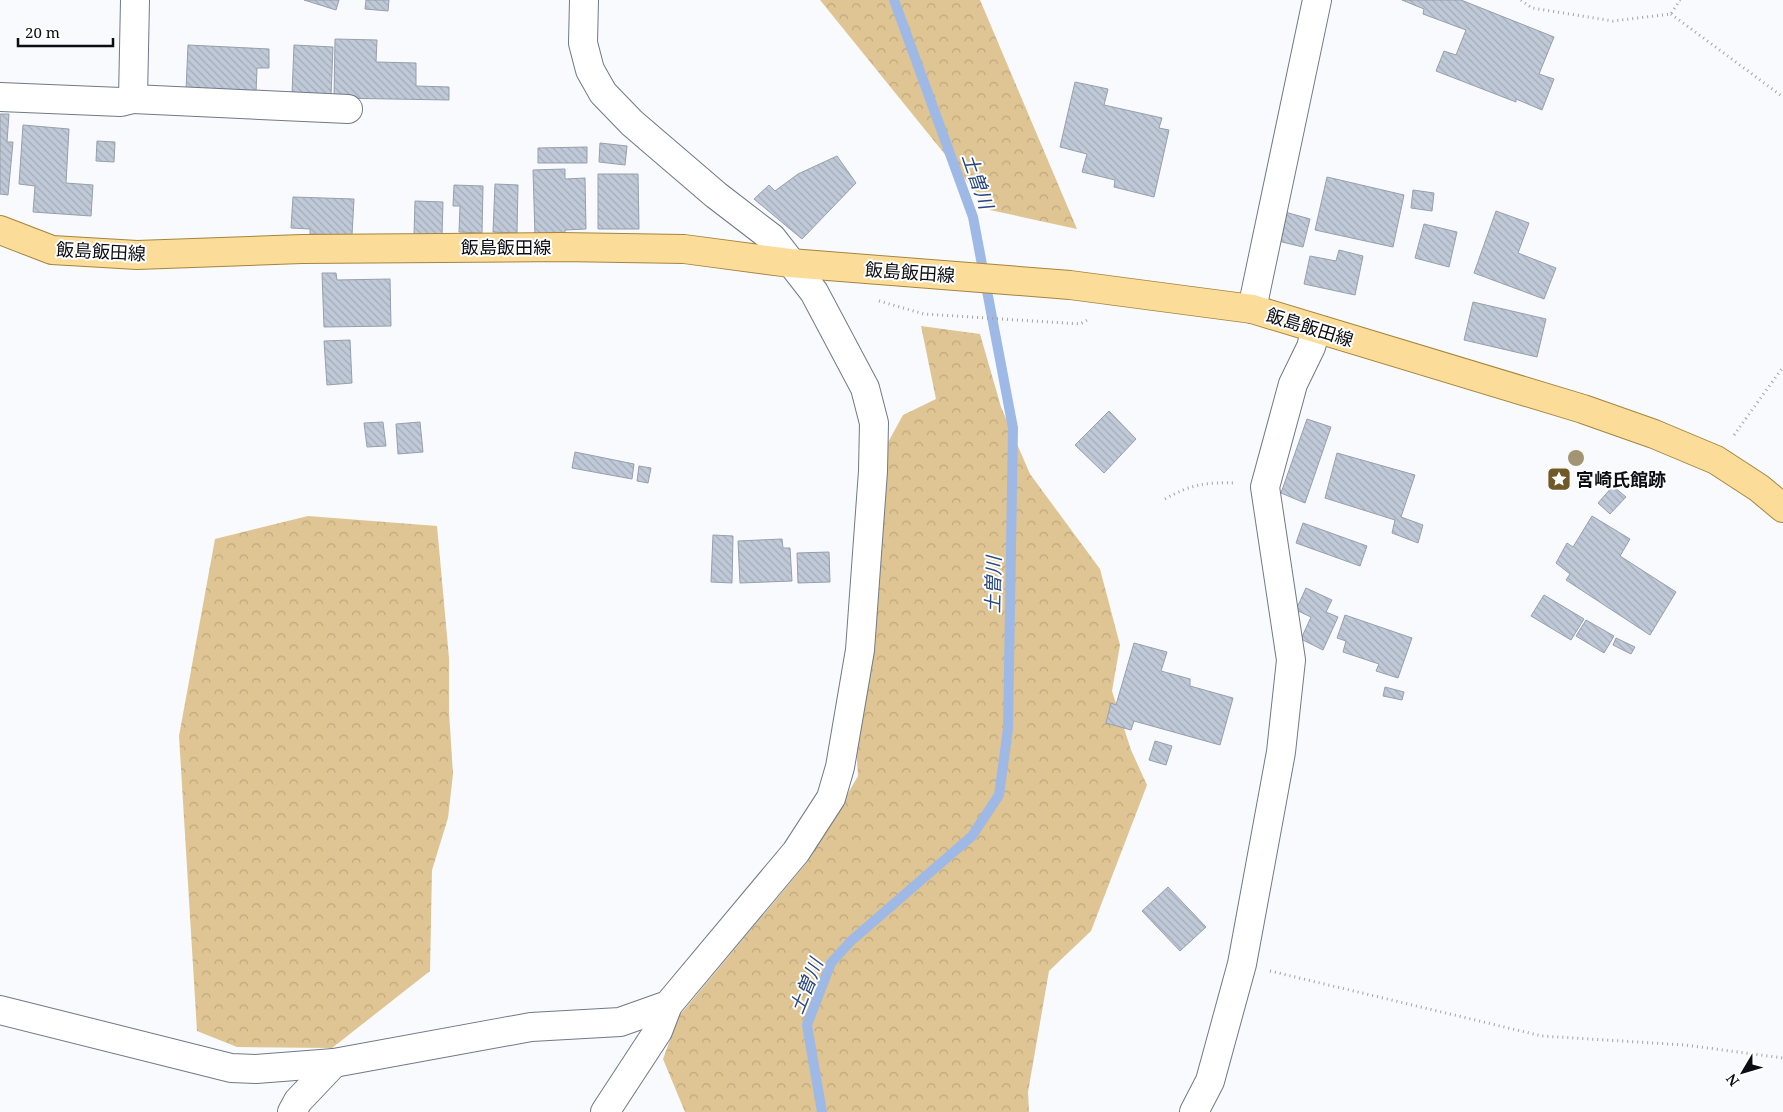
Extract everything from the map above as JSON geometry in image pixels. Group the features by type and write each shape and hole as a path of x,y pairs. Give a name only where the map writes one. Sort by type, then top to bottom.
{"main road":[{"name":"飯島飯田線","path":"0,230 52,250 137,255 283,249 561,247 684,249 790,263 1070,285 1252,309 1583,409 1654,434 1716,460 1783,508"}],"street":[{"path":"133,99 135,0"},
{"path":"1252,309 1317,0"},
{"path":"584,7 583,43 590,70 603,94 639,129 716,195 772,238 814,292 828,317 865,388 874,423 873,472 860,650 844,747 831,798 806,837 668,1006 658,1030 605,1112"},
{"path":"0,97 122,102 133,99 348,109"},
{"path":"1194,1112 1210,1081 1242,964 1280,752 1291,660 1264,487 1293,384 1311,347 1316,329"},
{"path":"0,1010 231,1068 256,1069 334,1063 531,1027 620,1022 668,1006"},
{"path":"292,1112 298,1101 334,1063"}],"path":[{"path":"1521,0 1532,8 1613,21 1671,14 1783,97"},
{"path":"1671,14 1680,0"},
{"path":"924,314 1080,324"},
{"path":"1716,460 1783,367"},
{"path":"1165,498 1181,489 1197,484 1241,483 1264,487"},
{"path":"1242,964 1542,1036 1684,1045 1783,1058"}],"green space":[{"path":"820,0 980,0 1077,229 990,210"},
{"path":"921,326 980,334 1001,407 1030,474 1100,569 1120,645 1112,691 1131,750 1147,785 1091,931 1049,971 1028,1092 1029,1112 685,1112 663,1059 679,1016 809,860 858,776 850,655 886,446 903,415 936,399"},
{"path":"308,516 437,526 449,658 449,712 453,774 448,818 432,870 430,971 332,1048 237,1047 197,1031 179,736 215,539"}],"building":[{"path":"304,0 339,0 336,10"},
{"path":"366,0 389,0 388,11 365,9"},
{"path":"1402,0 1461,0 1554,37 1539,74 1554,79 1542,110 1436,71 1444,51 1456,55 1466,30 1423,14 1424,9"},
{"path":"335,39 377,40 376,62 416,63 416,86 449,87 449,100 334,98"},
{"path":"188,45 269,49 269,68 257,68 256,93 186,90"},
{"path":"294,45 333,47 331,96 292,94"},
{"path":"1075,82 1108,89 1104,105 1162,118 1159,128 1169,130 1154,197 1114,187 1115,180 1082,172 1087,154 1060,147"},
{"path":"0,114 9,114 7,142 13,142 8,195 0,194"},
{"path":"23,125 69,129 66,183 93,185 91,216 33,212 35,186 19,184"},
{"path":"97,141 115,142 114,162 96,161"},
{"path":"600,143 627,146 625,165 599,162"},
{"path":"587,147 587,163 538,163 538,148"},
{"path":"837,156 856,183 802,239 754,199 769,185 775,191 798,174"},
{"path":"565,169 565,179 585,178 586,229 565,230 565,236 535,236 533,170"},
{"path":"598,174 638,174 639,229 598,229"},
{"path":"1327,177 1404,195 1393,247 1315,230"},
{"path":"495,184 518,185 517,233 493,232"},
{"path":"454,185 483,186 482,233 459,232 460,206 453,206"},
{"path":"1413,190 1434,193 1432,211 1411,208"},
{"path":"293,197 354,199 352,235 310,234 310,229 291,228"},
{"path":"415,201 443,202 442,236 414,235"},
{"path":"1496,211 1529,223 1518,253 1556,268 1544,299 1474,273"},
{"path":"1285,212 1310,219 1303,247 1278,241"},
{"path":"1424,224 1457,232 1449,267 1415,258"},
{"path":"1339,250 1363,256 1355,295 1304,284 1310,256 1336,261"},
{"path":"322,273 336,273 337,280 390,279 391,326 324,327"},
{"path":"1473,302 1546,319 1537,357 1464,340"},
{"path":"350,340 352,383 327,385 324,341"},
{"path":"1109,411 1136,439 1104,473 1075,445"},
{"path":"1307,419 1331,427 1305,503 1281,493"},
{"path":"383,422 386,446 367,447 364,423"},
{"path":"420,422 423,452 398,454 396,424"},
{"path":"575,452 634,464 632,479 572,468"},
{"path":"1337,453 1415,475 1401,517 1423,525 1418,543 1392,533 1395,520 1325,498"},
{"path":"639,466 651,468 648,483 637,481"},
{"path":"1613,486 1626,497 1610,514 1598,503"},
{"path":"1592,516 1630,539 1620,556 1676,592 1650,635 1566,580 1570,574 1556,563 1567,543 1573,547"},
{"path":"1303,523 1367,546 1360,566 1296,543"},
{"path":"713,535 733,536 732,583 711,582"},
{"path":"782,539 783,548 790,548 792,581 740,583 738,541"},
{"path":"829,552 830,582 798,583 797,553"},
{"path":"1306,588 1332,600 1326,612 1338,617 1323,650 1301,639 1311,617 1296,610"},
{"path":"1544,595 1584,619 1571,640 1531,616"},
{"path":"1345,615 1412,638 1398,678 1376,671 1379,664 1343,652 1346,641 1337,638"},
{"path":"1586,620 1614,636 1604,653 1576,636"},
{"path":"1616,638 1635,647 1631,654 1613,645"},
{"path":"1134,643 1167,652 1161,671 1190,679 1190,686 1233,698 1220,745 1134,721 1131,730 1106,723 1111,703 1116,705"},
{"path":"1385,687 1404,692 1402,700 1383,696"},
{"path":"1155,741 1172,746 1166,765 1149,760"},
{"path":"1168,887 1206,927 1180,951 1142,911"}],"waterway":[{"name":"土曽川","path":"822,1112 807,1025 831,963 851,941 972,836 999,795 1008,729 1013,428 973,217 894,0"}],"place":[{"name":"宮崎氏館跡","path":"1559,479"}]}
